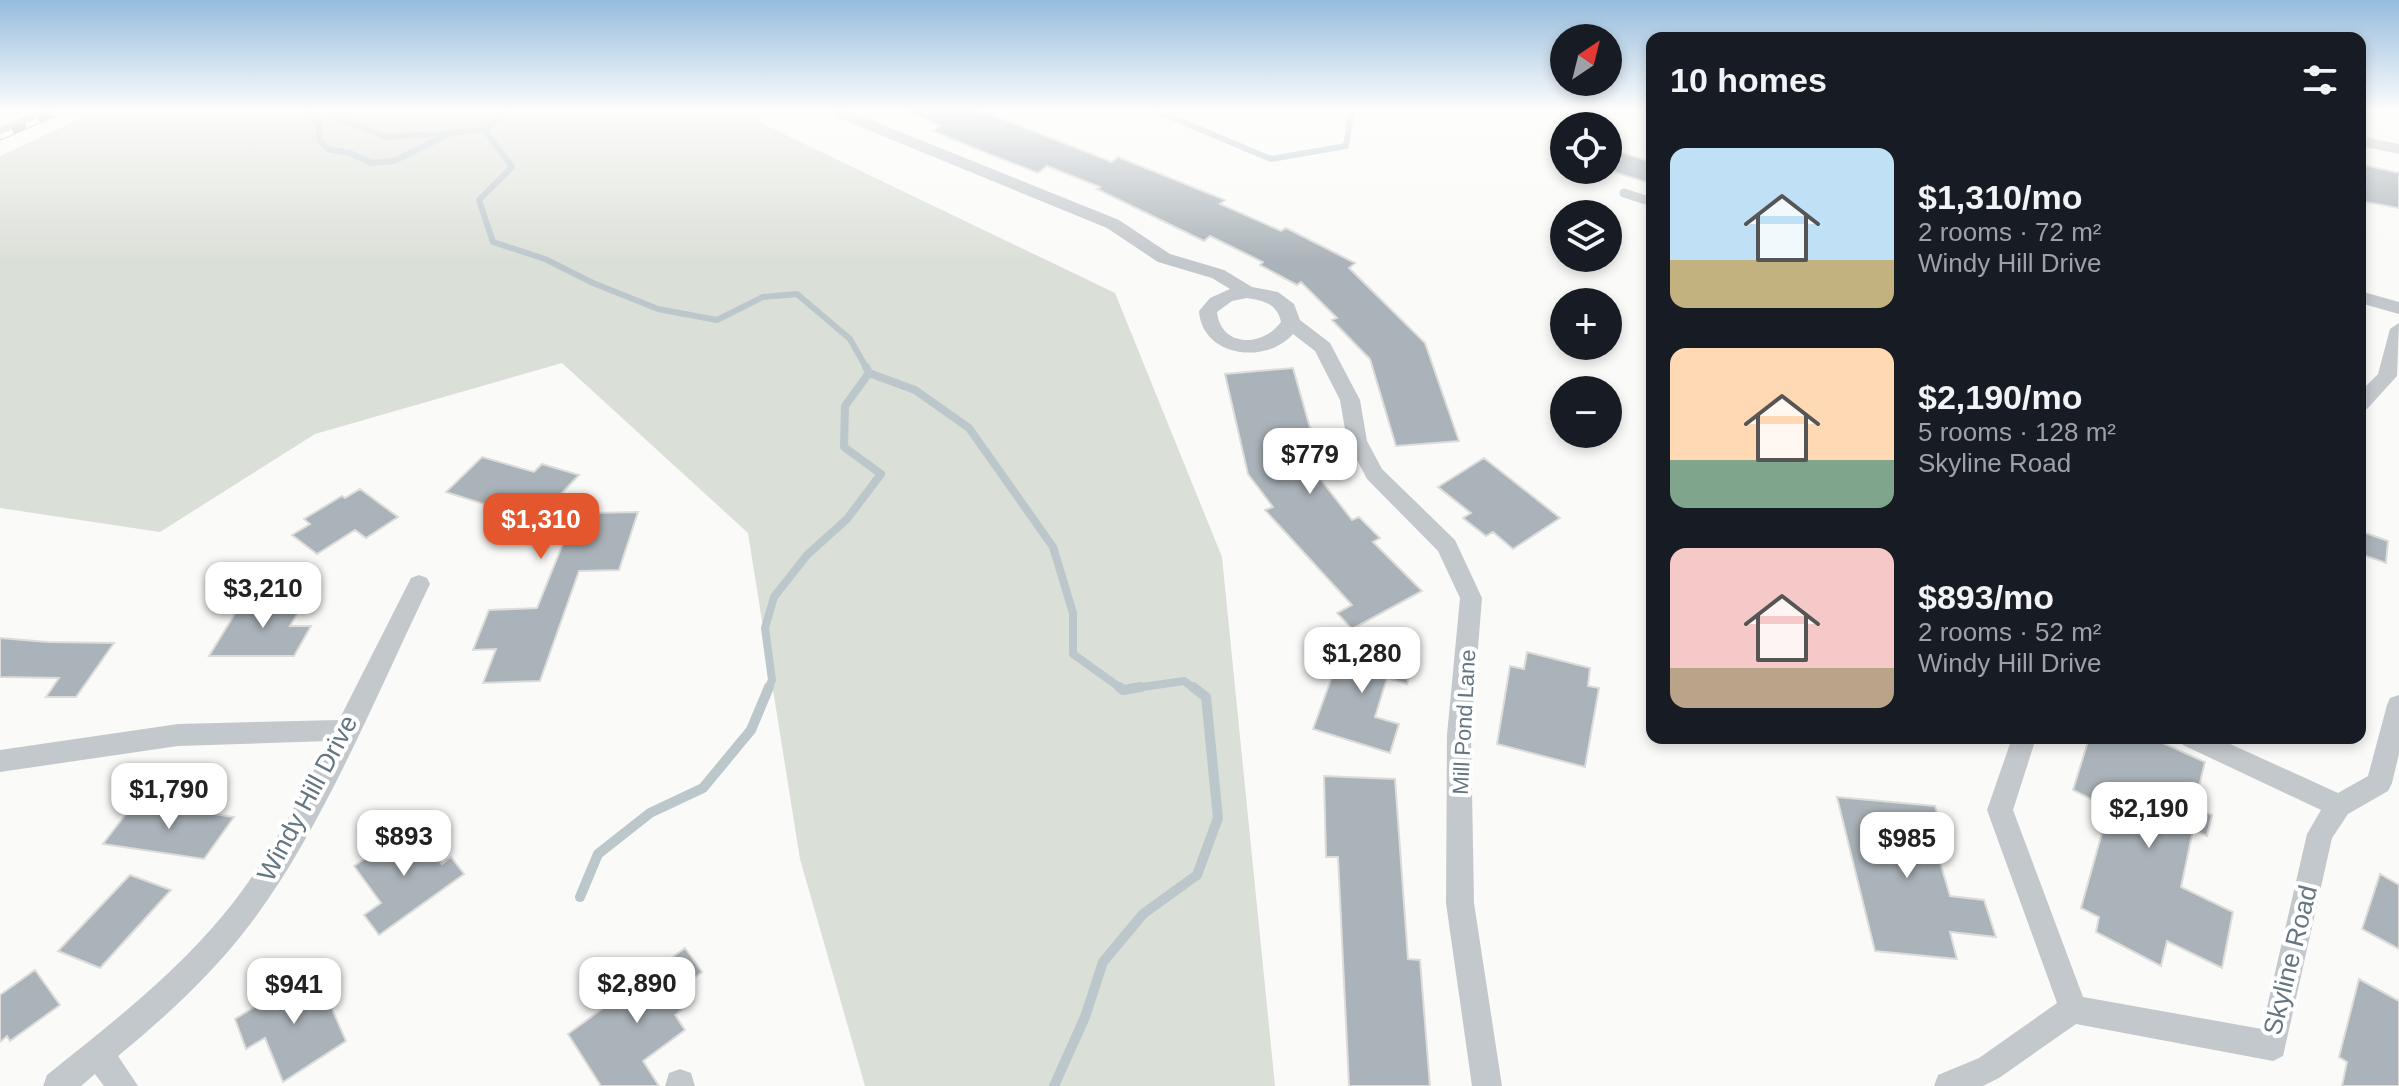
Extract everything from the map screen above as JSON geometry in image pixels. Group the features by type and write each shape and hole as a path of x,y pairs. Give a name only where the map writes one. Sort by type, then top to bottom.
{"street":[{"name":"Mill Pond Lane","path":"957,161 1113,224 1164,258 1218,274 1247,292 1271,296 1280,301 1287,308 1291,323 1323,347 1350,400 1357,441 1374,474 1447,546 1471,598 1459,735 1460,903 1487,1086"},
{"path":"1247,292 1223,298 1208,311 1210,329 1217,336 1241,346 1268,344 1287,332 1291,323"},
{"path":"2366,299 2399,308"},
{"path":"2366,398 2387,376 2399,329"},
{"name":"Windy Hill Drive","path":"58,1086 153,1008 234,923 276,861 314,796 344,730 419,584"},
{"name":"Skyline Road","path":"2073,1009 2273,1046 2320,834 2339,806 2379,783 2399,705"},
{"path":"0,761 178,735 344,730"},
{"path":"1949,1086 1989,1068 2073,1009 2000,810 2022,744"},
{"path":"2205,744 2339,806"},
{"path":"99,1055 123,1086"}],"lane":[{"path":"1624,193 1646,200"}],"shaded area":[{"path":"0,161 840,161 1115,293 1222,557 1275,1086 865,1086 800,859 748,533 562,363 315,434 160,532 0,508"}],"building":[{"path":"1007,161 1127,161 1225,200 1220,204 1281,231 1286,228 1355,263 1349,268 1425,343 1459,441 1396,446 1370,359 1332,320 1337,318 1301,282 1297,285 1260,265 1263,262 1210,236 1204,241 1097,189 1100,187 1047,166 1038,173"},
{"path":"1622,161 1646,161 1646,182 1622,174"},
{"path":"2366,165 2399,173 2399,208 2366,202"},
{"path":"1293,368 1312,435 1297,436 1330,477 1321,480 1352,520 1359,517 1380,538 1373,542 1422,591 1352,629 1337,613 1352,605 1265,510 1273,507 1248,474 1225,374"},
{"path":"482,457 534,472 542,464 579,475 542,514 638,512 619,570 579,571 540,681 483,683 496,649 473,650 489,610 537,608 568,531 446,492"},
{"path":"1484,458 1560,518 1513,549 1493,532 1486,536 1463,518 1471,513 1438,487"},
{"path":"360,489 398,517 366,538 355,530 317,554 292,535 310,524 304,519"},
{"path":"2366,533 2388,541 2386,563 2366,556"},
{"path":"244,599 306,599 290,626 311,626 294,656 209,656"},
{"path":"0,638 114,643 76,697 46,697 59,678 0,677"},
{"path":"1346,638 1415,658 1407,684 1387,678 1375,717 1399,724 1390,753 1313,729"},
{"path":"1527,652 1590,668 1588,686 1599,688 1585,767 1497,744 1510,666 1524,669"},
{"path":"2087,744 2165,744 2205,762 2194,807 2212,815 2207,836 2193,830 2181,887 2233,912 2222,968 2167,941 2161,966 2096,932 2099,917 2081,908 2109,808 2073,790"},
{"path":"1324,776 1395,779 1408,959 1420,960 1430,1086 1349,1086 1338,857 1326,857"},
{"path":"1837,797 1935,806 1945,840 1933,838 1950,896 1984,900 1996,937 1950,932 1957,959 1875,951"},
{"path":"135,802 234,817 204,859 103,844"},
{"path":"413,827 442,864 451,857 464,874 379,935 364,915 381,903 354,866"},
{"path":"2380,874 2399,885 2399,949 2362,929"},
{"path":"130,875 171,890 100,968 58,951"},
{"path":"685,948 702,972 683,987 693,1001 675,1015 685,1030 643,1061 659,1086 601,1086 568,1034"},
{"path":"35,970 60,1005 10,1041 7,1036 0,1042 0,995"},
{"path":"315,970 346,1041 283,1082 265,1038 246,1049 235,1019"},
{"path":"2359,979 2399,1001 2399,1086 2342,1086 2347,1062 2339,1057"}],"waterway":[{"path":"366,161 395,161"},
{"path":"507,161 512,167 479,200 493,242 545,259 593,283 658,309 717,320 763,297 797,294 850,339 867,369"},
{"path":"867,369 869,373"},
{"path":"768,689 772,680 765,628 774,597 807,555 847,519 881,474 844,447 845,406 869,373"},
{"path":"869,373 915,390 969,428 1053,547 1073,613 1073,654 1122,689"},
{"path":"1135,688 1184,681 1195,689"},
{"path":"580,897 598,854 650,813 703,788 751,730 769,687"},
{"path":"1119,687 1123,690 1135,688"},
{"path":"1135,688 1141,687"},
{"path":"1054,1086 1085,1017 1103,962 1143,914 1197,875 1218,818 1206,697 1193,687"},
{"path":"1128,689 1135,688"}]}
